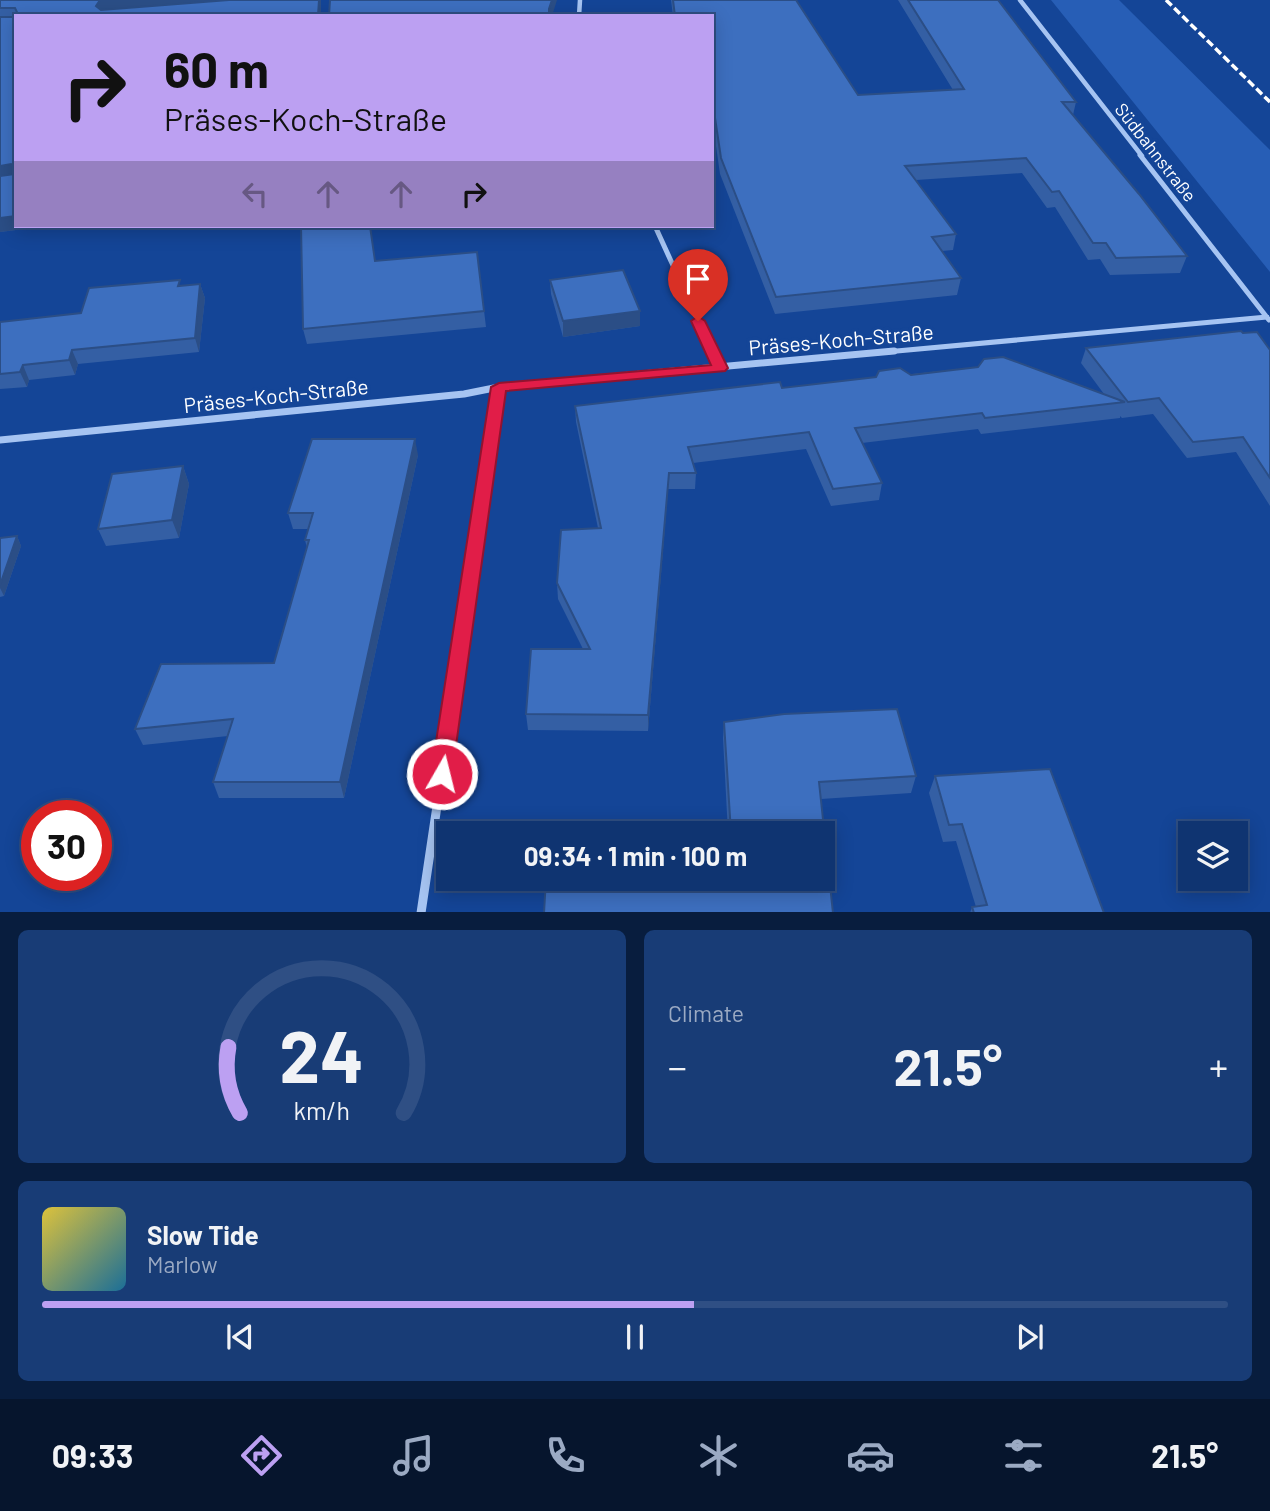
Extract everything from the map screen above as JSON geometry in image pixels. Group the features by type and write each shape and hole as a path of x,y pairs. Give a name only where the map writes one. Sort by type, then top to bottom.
{"street":[{"name":"Südbahnstraße","path":"1020,0 1268,319"},
{"path":"656,228 720,368"},
{"name":"Präses-Koch-Straße","path":"0,440 464,394 499,387 1268,319"},
{"path":"421,912 499,387"}],"shaded area":[{"path":"1051,0 1119,0 1270,150 1270,272"}],"building":[{"path":"0,0 100,0 96,6 101,10 229,0 319,0 318,14 15,14 15,8 0,8"},
{"path":"330,0 552,0 549,14 329,14"},
{"path":"673,0 796,0 858,95 964,89 908,0 998,0 1076,102 1062,102 1187,256 1116,258 1106,243 1093,243 1059,191 1052,192 1026,158 905,166 956,234 932,237 961,278 776,297 721,158 714,111 714,14 675,14"},
{"path":"0,17 13,17 14,166 11,164 0,166"},
{"path":"14,174 14,216 0,218 0,176"},
{"path":"301,228 370,228 375,261 477,252 484,311 303,329"},
{"path":"623,270 640,311 563,321 550,280"},
{"path":"180,280 178,286 200,284 195,338 72,350 69,360 23,365 20,372 0,374 0,322 81,313 89,288"},
{"path":"1241,331 1257,332 1270,350 1270,478 1243,437 1193,442 1159,398 1128,402 1086,348"},
{"path":"1003,357 1125,402 985,418 982,413 855,428 882,483 833,489 809,432 688,447 696,473 669,473 648,715 526,714 531,649 590,649 557,583 561,530 601,528 575,406 780,382 782,388 876,377 879,371 900,368 911,375 978,367 984,359"},
{"path":"312,439 415,439 340,782 213,782 233,719 135,729 161,664 274,663 309,540 305,540 313,513 288,513"},
{"path":"183,466 172,520 98,529 112,474"},
{"path":"17,536 0,585 0,538"},
{"path":"897,709 916,776 819,782 823,821 730,821 724,722 784,714"},
{"path":"1050,769 1104,912 974,912 972,907 987,905 962,824 949,825 935,776"},
{"path":"545,891 831,891 833,912 544,912"}],"railway":[{"path":"1166,0 1270,102"}],"route":[{"path":"442,774 499,387 720,368 698,321"}]}
